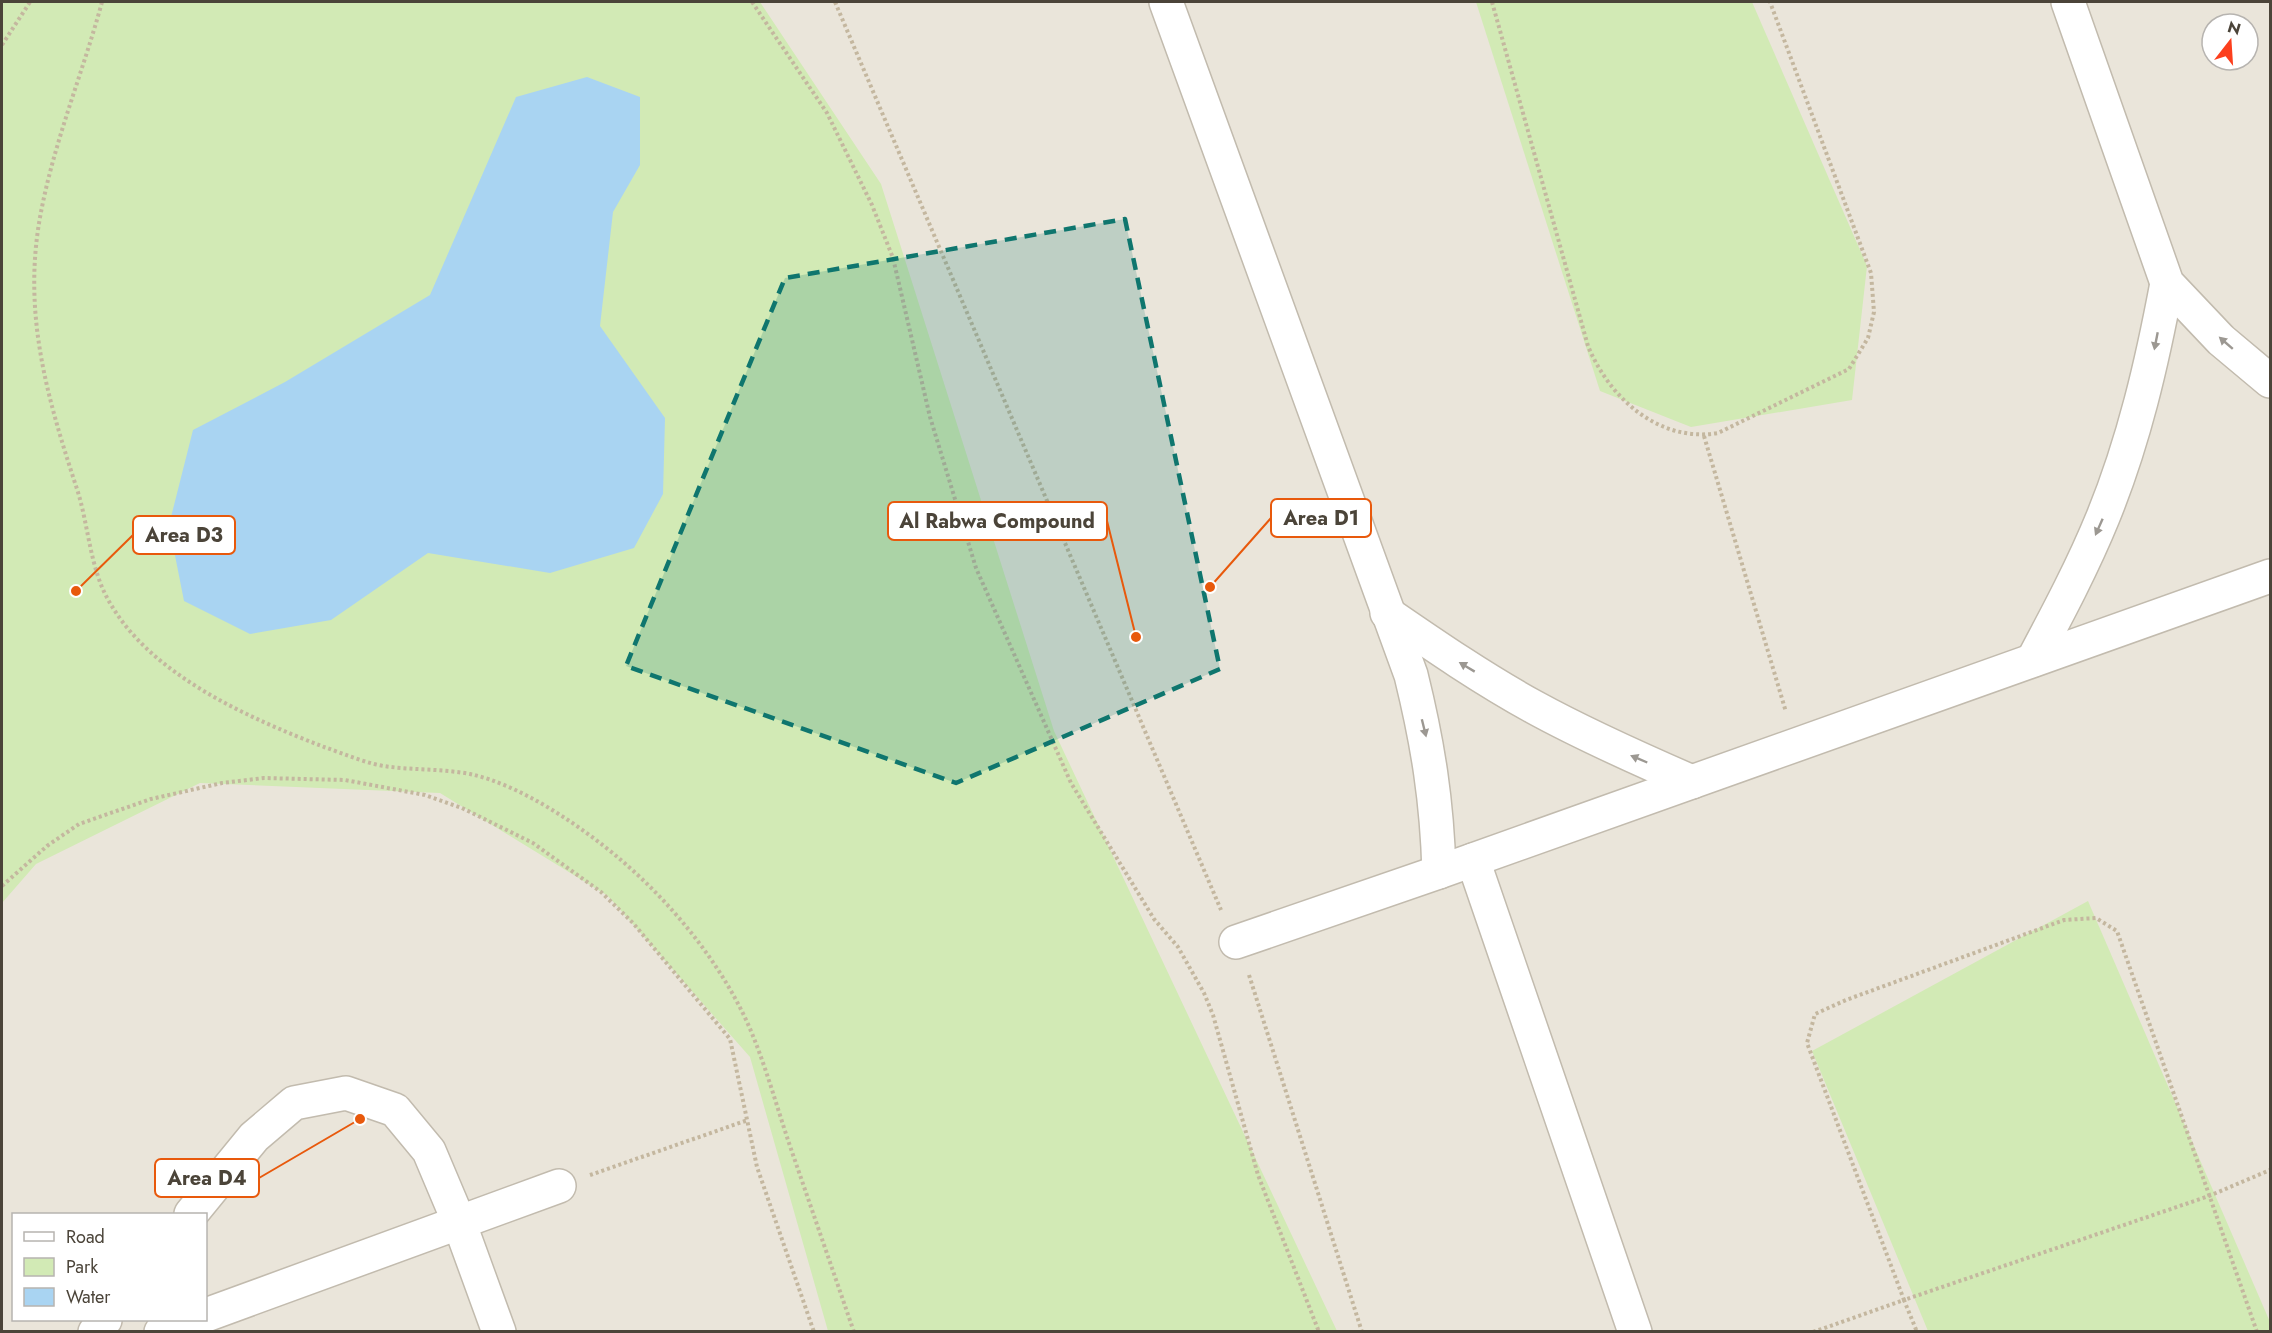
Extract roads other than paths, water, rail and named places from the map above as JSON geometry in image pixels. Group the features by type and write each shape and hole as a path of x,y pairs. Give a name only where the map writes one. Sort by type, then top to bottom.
{"street":[{"path":"1166,2 1411,675 1427,740 1437,806 1439,872"},
{"path":"2068,2 2167,283 2221,340 2271,381"},
{"path":"2032,660 2071,590 2104,515 2131,440 2149,373 2167,283"},
{"path":"1236,942 1473,860 2032,660 2269,582"},
{"path":"1387,613 1459,662 1534,707 1612,747 1692,782"},
{"path":"1473,860 1635,1332"},
{"path":"193,1213 254,1137 294,1102 346,1093 395,1110 429,1151 459,1222 500,1332"},
{"path":"207,1315 559,1186"},
{"path":"161,1332 191,1321"}],"water":[{"path":"587,77 640,97 640,165 613,212 600,326 665,418 663,494 634,548 550,573 428,553 331,620 250,634 184,601 169,525 193,430 285,382 430,295 516,97"}],"place":[{"name":"Area D1","path":"1210,587"},
{"name":"Area D3","path":"76,591"},
{"name":"Al Rabwa Compound","path":"1136,637"},
{"name":"Area D4","path":"360,1119"}]}
